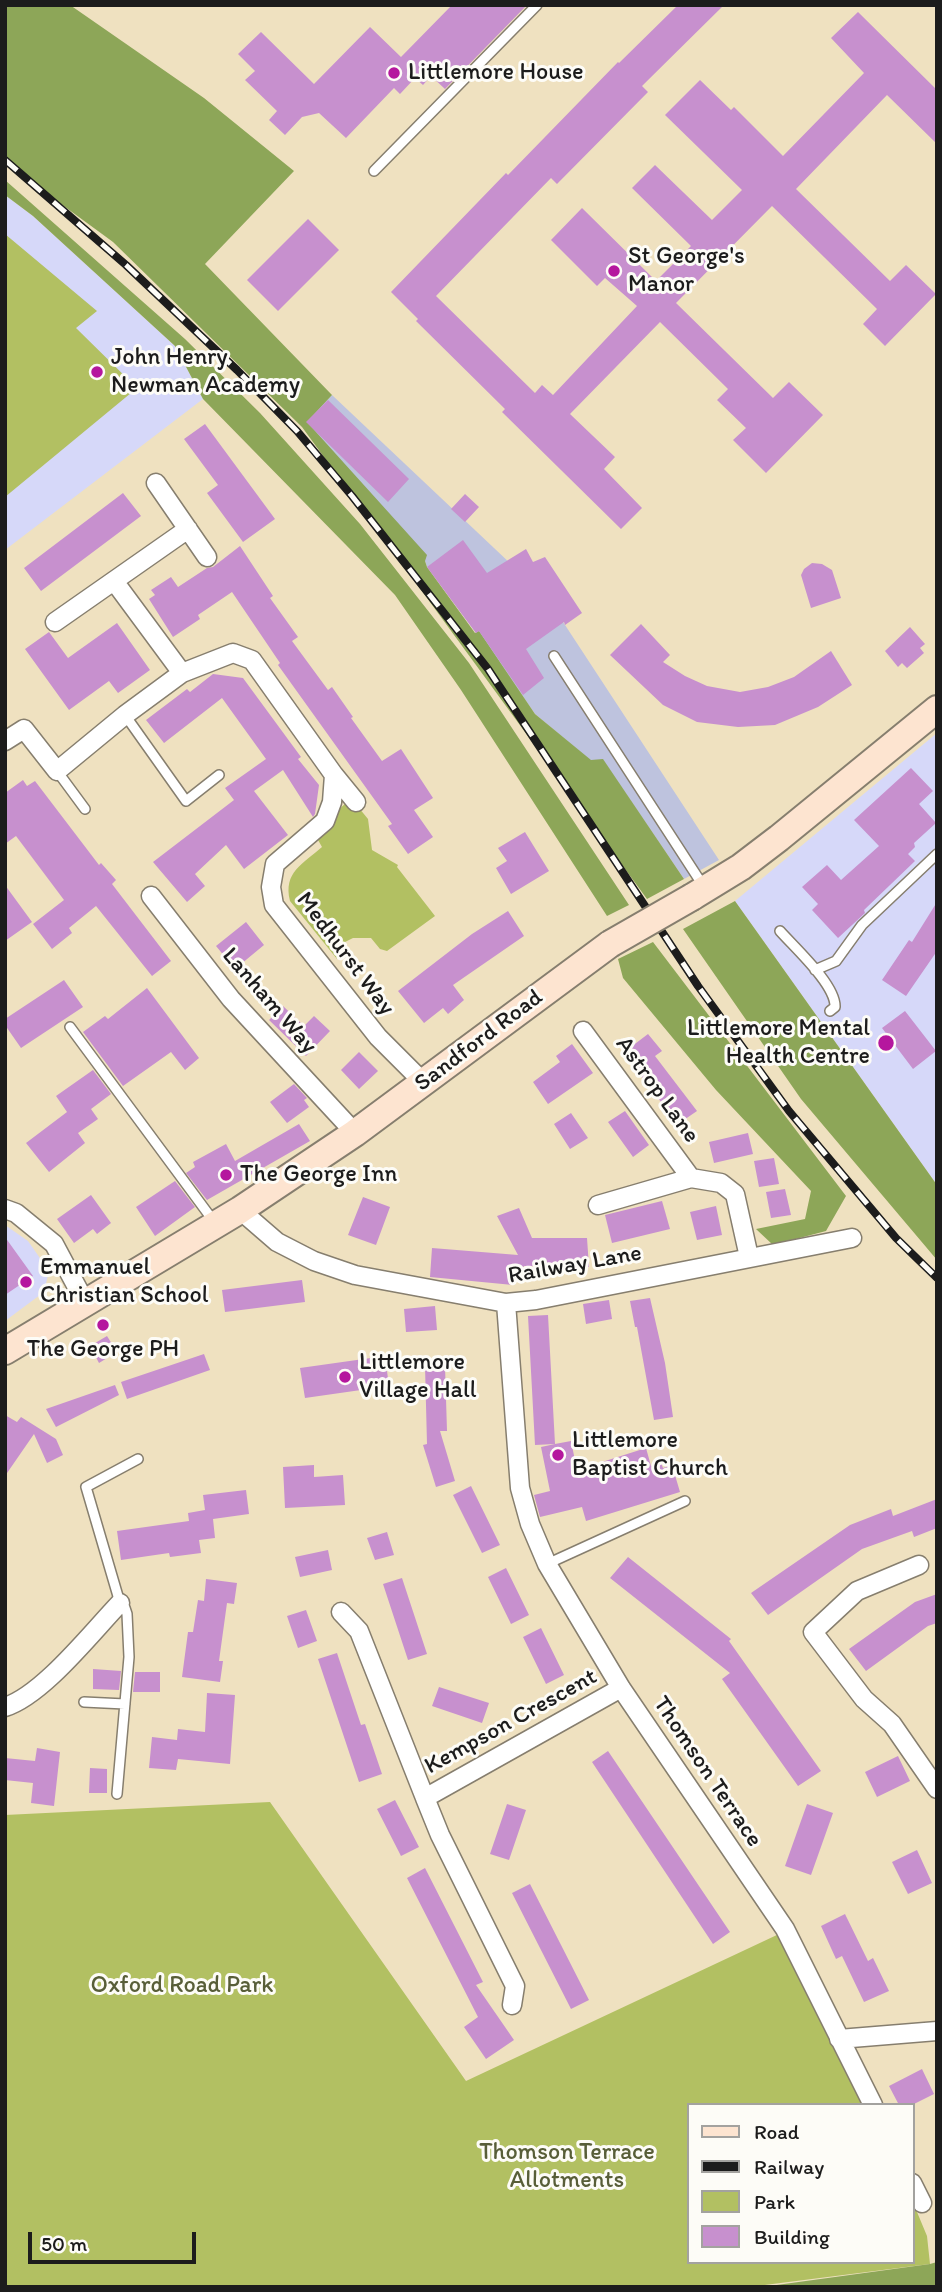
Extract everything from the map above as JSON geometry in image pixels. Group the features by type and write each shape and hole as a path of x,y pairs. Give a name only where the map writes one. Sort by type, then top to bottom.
{"street":[{"path":"156,483 207,556"},
{"path":"55,622 188,529"},
{"path":"114,581 183,673"},
{"path":"5,741 24,729 57,771 125,715 183,673 233,653 252,660 356,802"},
{"name":"Sandford Road","path":"5,1351 240,1210 355,1133 610,943 741,867 937,709"},
{"name":"Medhurst Way","path":"334,775 331,802 325,821 275,864 271,887 274,905 378,1037 424,1083"},
{"name":"Lanham Way","path":"151,896 231,999 355,1133"},
{"name":"Astrop Lane","path":"583,1031 691,1178"},
{"name":"Astrop Lane","path":"598,1205 691,1178 721,1183 735,1194 749,1257"},
{"path":"5,1209 16,1213 54,1244 86,1304"},
{"name":"Railway Lane","path":"240,1210 277,1242 314,1261 355,1275 506,1303 537,1300 852,1238"},
{"name":"Thomson Terrace","path":"506,1303 520,1488 530,1524 547,1564 621,1688 785,1929 872,2103"},
{"path":"919,1565 857,1591 813,1632 864,1699 892,1724 937,1789"},
{"path":"5,1707 44,1682 120,1603"},
{"name":"Kempson Crescent","path":"341,1612 359,1631 440,1835 515,1986 512,2005"},
{"name":"Kempson Crescent","path":"425,1798 621,1688"},
{"path":"839,2039 937,2031"},
{"path":"914,2187 922,2203"}],"lane":[{"path":"374,171 537,5"},
{"path":"554,656 698,893"},
{"path":"125,715 186,801 219,775"},
{"path":"57,771 85,809"},
{"path":"815,970 836,961 862,925 937,854"},
{"path":"780,931 815,970 835,1002 835,1007 830,1011"},
{"path":"70,1027 216,1224"},
{"path":"117,1794 130,1657 127,1614 120,1603 86,1486 138,1459"},
{"path":"547,1564 685,1501"},
{"path":"84,1702 125,1704"}],"shaded area":[{"name":"John Henry Newman Academy","path":"5,195 33,216 175,346 203,399 5,550"},
{"path":"332,395 548,599 719,860 684,879 603,760 591,761 535,714 478,631 476,633 425,561 306,422"},
{"name":"Littlemore Mental Health Centre","path":"937,733 937,1185 735,901"},
{"name":"Emmanuel Christian School","path":"5,1225 28,1241 49,1271 44,1292 5,1321"}],"green space":[{"path":"5,5 70,5 204,98 294,171 205,264 332,395 307,422 427,555 427,567 475,633 479,631 535,714 591,760 603,759 684,879 647,899 302,427 113,242 5,163"},
{"path":"5,180 185,339 260,413 360,524 469,663 629,905 607,916 461,690 395,595 203,399 175,346 33,216 5,195"},
{"path":"5,234 97,311 76,328 137,388 5,497"},
{"path":"346,803 348,807 359,808 368,819 372,850 398,865 435,916 387,951 380,949 371,938 353,938 345,942 337,959 290,901 289,883 296,870 322,847 318,840"},
{"path":"735,901 937,1185 937,1260 801,1099 683,929"},
{"path":"653,942 846,1196 826,1231 773,1245 756,1229 805,1219 811,1191 716,1090 623,978 618,959"},
{"path":"270,1802 466,2081 779,1934 864,2103 687,2103 687,2264 914,2264 914,2205 927,2236 930,2264 749,2287 5,2287 5,1815"},
{"path":"937,2262 937,2287 762,2287 930,2264"}],"building":[{"name":"Littlemore House","path":"452,5 527,5 445,89 431,76 423,85 415,78 400,94 394,88 346,138 319,113 302,117 285,135 269,120 277,111 245,80 255,71 238,54 261,32 314,84 370,27 401,57"},
{"name":"St George's Manor","path":"678,5 724,5 642,86 648,92 557,184 551,178 436,296 535,393 542,385 553,395 637,306 605,278 597,286 551,240 582,208 656,281 691,246 632,188 655,165 712,220 742,190 665,115 700,80 731,110 734,107 783,156 864,73 831,38 858,12 937,90 937,144 887,95 796,189 890,281 906,265 936,294 885,346 863,324 877,309 772,206 676,303 773,398 789,382 823,415 766,473 733,440 746,428 717,400 728,389 660,322 570,414 615,457 604,469 642,508 621,529 502,412 505,409 416,321 418,319 391,292 506,173 508,175 618,62"},
{"path":"308,219 339,250 278,311 247,280"},
{"path":"328,400 409,479 388,502 306,422"},
{"path":"205,424 275,519 243,542 207,493 218,485 184,439"},
{"path":"123,493 141,516 41,591 24,568"},
{"path":"465,494 479,507 465,522 451,509"},
{"path":"463,540 487,573 526,549 533,562 545,557 582,613 565,625 564,622 526,649 544,678 523,695 479,631 476,633 427,567"},
{"path":"240,546 273,596 270,598 298,637 292,641 328,690 332,687 382,761 401,749 433,798 414,810 433,837 408,854 388,826 392,824 278,665 280,663 232,592 198,615 200,619 173,637 149,599 155,595 151,590 171,577 178,587 207,568 213,567"},
{"path":"812,563 822,564 832,570 841,598 811,608 801,575"},
{"path":"117,623 150,670 118,693 109,681 69,710 25,649 49,632 68,658"},
{"path":"641,624 670,655 663,662 707,686 740,692 768,687 794,677 831,651 852,685 818,707 775,725 738,727 697,722 663,705 610,655"},
{"path":"910,627 925,644 920,648 924,653 907,668 902,663 898,667 885,651"},
{"path":"213,674 243,678 319,785 313,817 283,770 254,791 288,835 244,869 226,845 195,874 205,886 187,902 153,862 234,800 225,788 266,759 222,698 164,743 146,720 187,689 190,692"},
{"path":"911,768 933,791 919,804 936,823 914,843 915,847 908,854 915,861 838,938 812,910 818,904 802,887 827,865 841,880 879,846 854,820"},
{"path":"23,780 27,786 35,781 99,865 101,863 116,880 112,884 171,961 152,976 96,906 69,928 72,933 52,949 33,924 64,900 16,836 5,844 5,793"},
{"path":"525,832 549,871 511,894 496,868 507,861 498,848"},
{"path":"5,885 32,922 5,941"},
{"path":"937,902 937,951 906,996 882,980 909,940 912,942"},
{"path":"508,911 524,936 453,985 464,1000 448,1014 443,1008 424,1023 398,991 472,934"},
{"path":"246,922 264,945 235,969 216,946"},
{"path":"64,980 83,1007 21,1048 5,1025 5,1019"},
{"path":"147,988 199,1058 185,1070 171,1052 123,1086 83,1032 105,1016 108,1019"},
{"path":"283,1006 304,1026 314,1016 330,1031 306,1056 269,1020"},
{"path":"905,1011 936,1051 913,1069 882,1028"},
{"path":"648,1034 662,1051 655,1056 697,1111 678,1124 623,1053"},
{"path":"572,1044 593,1073 548,1104 533,1082 560,1062 556,1056"},
{"path":"359,1052 378,1071 359,1089 341,1070"},
{"path":"93,1070 111,1094 91,1109 98,1119 78,1133 85,1143 49,1172 26,1143 67,1112 56,1096"},
{"path":"294,1084 307,1098 304,1100 309,1107 287,1123 270,1102"},
{"path":"625,1111 649,1145 633,1157 608,1122"},
{"path":"571,1113 588,1138 570,1149 554,1124"},
{"path":"299,1124 310,1141 207,1200 186,1173 195,1167 193,1162 226,1144 235,1161"},
{"path":"748,1133 753,1154 714,1163 709,1142"},
{"path":"774,1158 779,1184 759,1187 754,1161"},
{"path":"175,1181 195,1207 155,1236 136,1207"},
{"path":"785,1189 791,1215 771,1218 766,1192"},
{"path":"91,1195 111,1223 97,1234 93,1229 74,1243 57,1219"},
{"path":"363,1197 390,1207 376,1245 348,1235"},
{"path":"662,1201 670,1229 612,1243 605,1215"},
{"path":"716,1206 722,1235 697,1240 690,1212"},
{"path":"519,1208 532,1238 587,1238 589,1267 524,1266 513,1285 430,1277 432,1248 518,1255 497,1216"},
{"path":"5,1237 33,1276 5,1295"},
{"path":"302,1280 305,1302 225,1312 222,1290"},
{"path":"650,1298 665,1363 673,1417 654,1420 630,1301"},
{"path":"609,1300 612,1319 586,1324 583,1304"},
{"path":"435,1306 437,1330 406,1332 404,1309"},
{"path":"548,1315 555,1444 535,1445 528,1316"},
{"path":"107,1336 117,1352 99,1363 90,1346"},
{"path":"204,1354 210,1370 127,1399 121,1382"},
{"name":"Littlemore Village Hall","path":"385,1356 389,1386 305,1398 300,1368"},
{"path":"425,1366 445,1366 447,1431 440,1431 455,1481 436,1487 423,1445 427,1444"},
{"path":"115,1385 119,1395 56,1427 46,1409"},
{"path":"5,1415 17,1422 21,1417 56,1439 63,1455 47,1463 34,1434 5,1476"},
{"path":"571,1441 577,1470 646,1448 651,1466 661,1463 663,1468 672,1465 680,1492 586,1521 582,1507 540,1517 534,1495 550,1491 541,1447"},
{"path":"314,1465 314,1477 343,1475 345,1505 285,1508 283,1467"},
{"path":"471,1486 500,1545 482,1553 453,1495"},
{"path":"246,1490 249,1514 213,1519 215,1538 199,1540 201,1553 170,1557 169,1553 121,1560 117,1531 189,1521 188,1513 205,1510 203,1495"},
{"path":"937,1499 937,1528 914,1537 912,1531 862,1549 768,1615 751,1593 850,1525 891,1509 893,1516"},
{"path":"387,1532 394,1555 375,1560 367,1538"},
{"path":"328,1550 332,1570 300,1577 295,1557"},
{"path":"628,1557 731,1639 729,1641 821,1771 798,1786 722,1679 730,1673 610,1578"},
{"path":"506,1568 529,1615 511,1624 488,1577"},
{"path":"402,1578 427,1654 408,1660 383,1584"},
{"path":"206,1579 237,1583 234,1604 227,1603 219,1661 223,1661 220,1682 182,1677 188,1632 193,1632 198,1600 204,1601"},
{"path":"937,1594 937,1623 928,1626 866,1671 849,1649 915,1602"},
{"path":"306,1610 317,1641 298,1648 287,1616"},
{"path":"541,1628 564,1675 546,1684 523,1637"},
{"path":"337,1653 361,1725 365,1724 382,1774 359,1782 318,1659"},
{"path":"93,1669 121,1671 119,1690 93,1689"},
{"path":"135,1672 160,1672 160,1692 133,1692"},
{"path":"439,1687 489,1703 482,1723 432,1706"},
{"path":"207,1693 235,1695 230,1764 178,1759 176,1770 149,1768 152,1737 177,1740 178,1729 205,1732"},
{"path":"37,1748 60,1752 54,1806 31,1803 33,1783 5,1780 5,1758 35,1761"},
{"path":"608,1751 730,1932 713,1944 592,1762"},
{"path":"898,1756 910,1781 877,1797 865,1772"},
{"path":"90,1768 107,1769 107,1793 89,1793"},
{"path":"395,1800 419,1847 401,1856 377,1809"},
{"path":"507,1804 526,1810 509,1860 490,1854"},
{"path":"807,1804 833,1813 811,1875 785,1866"},
{"path":"917,1850 932,1883 908,1894 892,1862"},
{"path":"425,1868 483,1982 476,1985 514,2040 486,2059 464,2027 478,2017 407,1878"},
{"path":"530,1884 589,2000 571,2009 512,1893"},
{"path":"845,1914 868,1961 873,1958 889,1991 864,2002 842,1956 836,1959 821,1926"},
{"path":"922,2069 934,2094 914,2104 898,2103 889,2086"}],"railway":[{"path":"5,160 126,265 237,370 297,431 352,496 488,669 698,986 789,1111 896,1238 937,1278"}],"place":[{"name":"Littlemore House","path":"394,73"},
{"name":"St George's Manor","path":"614,271"},
{"name":"John Henry Newman Academy","path":"97,372"},
{"name":"Littlemore Mental Health Centre","path":"886,1043"},
{"name":"The George Inn","path":"226,1175"},
{"name":"Emmanuel Christian School","path":"26,1282"},
{"name":"The George PH","path":"103,1325"},
{"name":"Littlemore Village Hall","path":"345,1377"},
{"name":"Littlemore Baptist Church","path":"558,1455"}],"park label":[{"name":"Oxford Road Park","path":"182,1986"},
{"name":"Thomson Terrace Allotments","path":"567,2167"}]}
